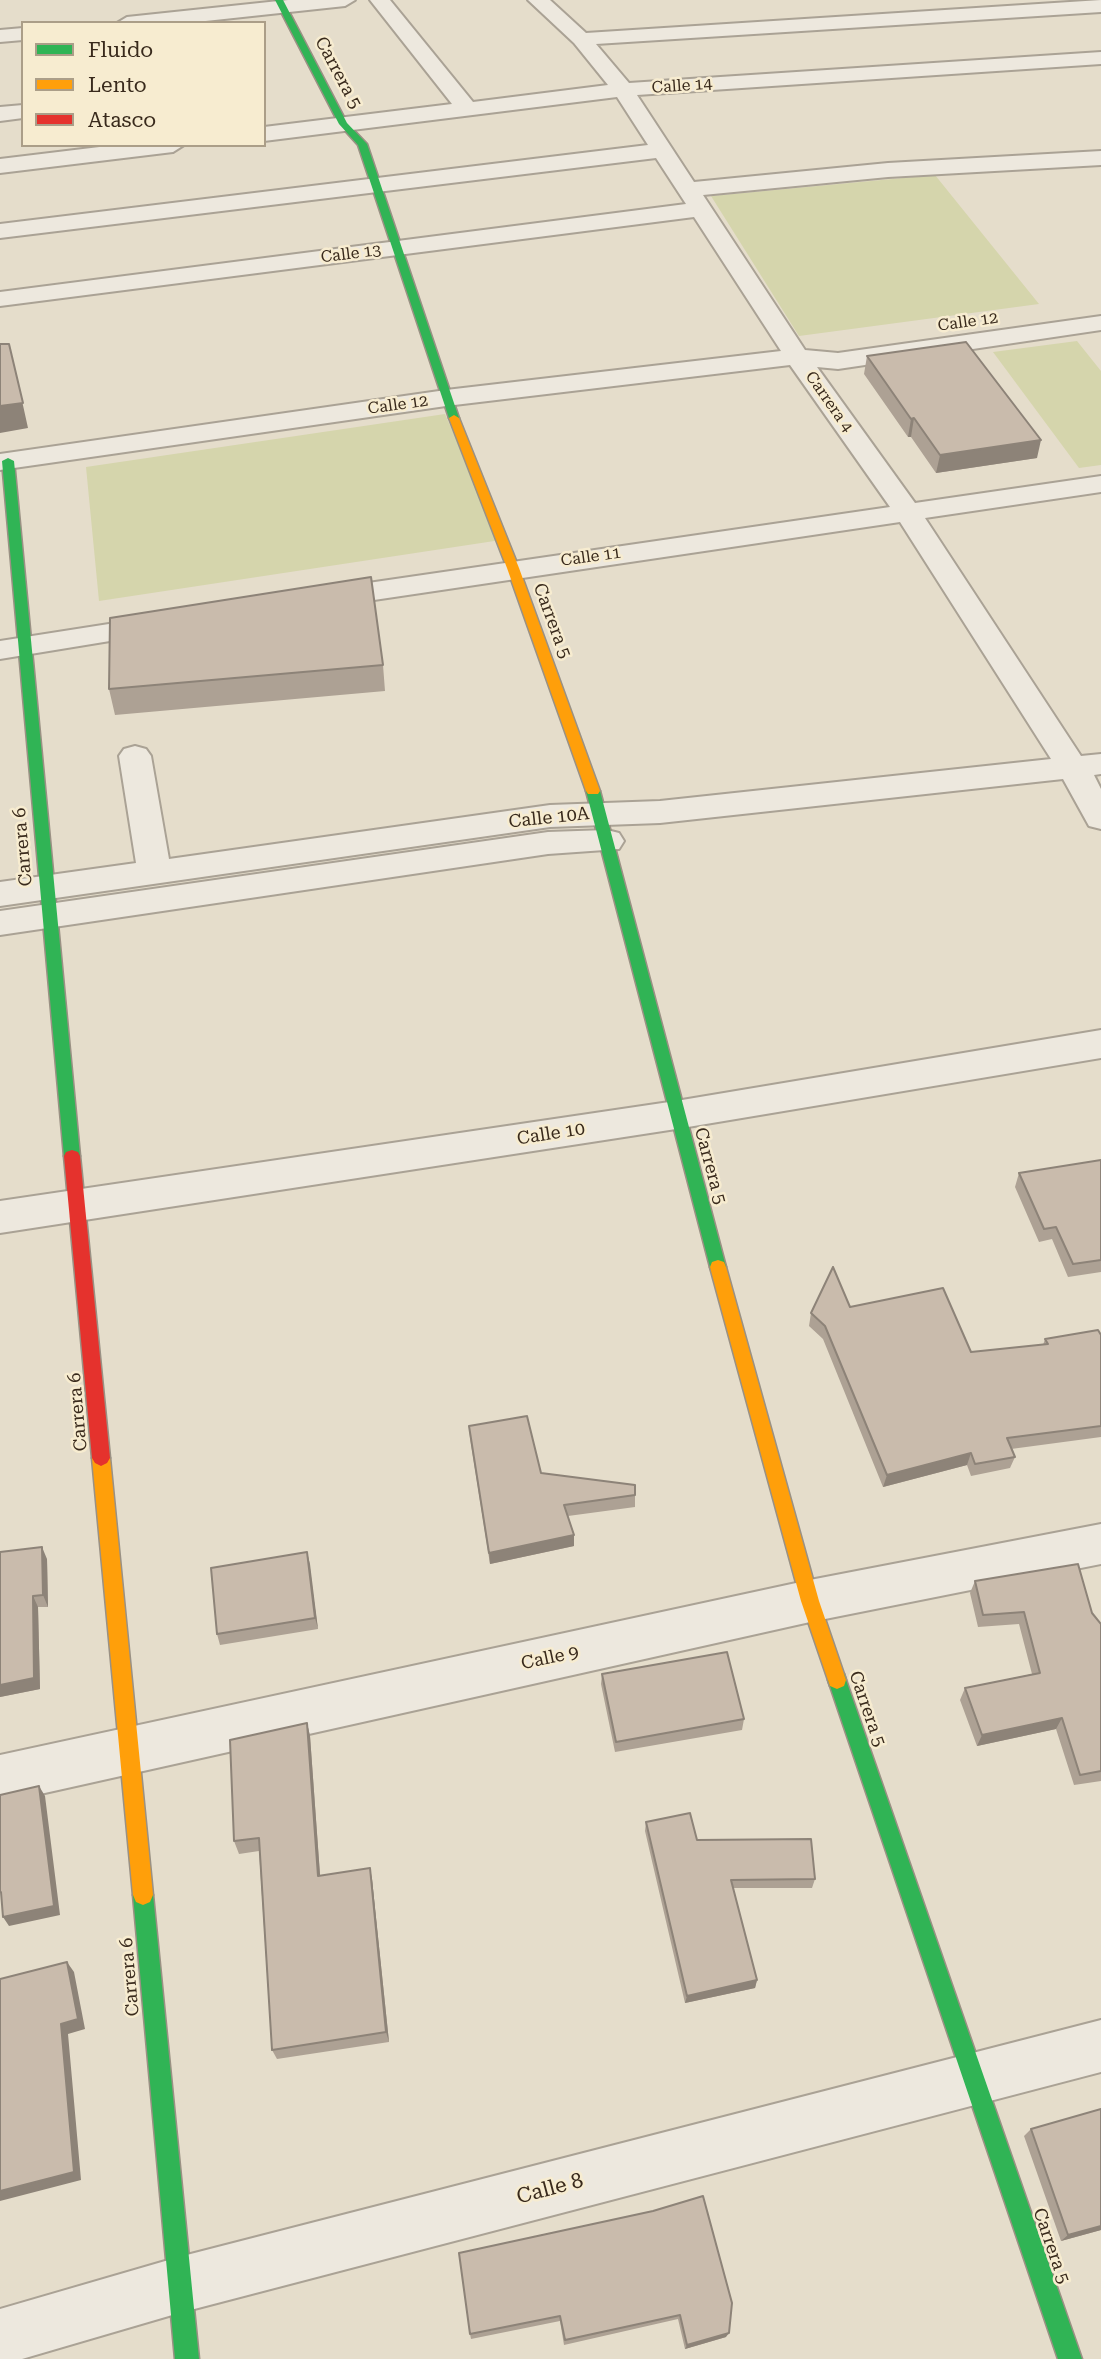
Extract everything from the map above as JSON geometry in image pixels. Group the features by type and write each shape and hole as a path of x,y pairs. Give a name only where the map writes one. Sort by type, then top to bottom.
{"street":[{"path":"171,21 280,3 345,0"},
{"path":"380,0 467,109"},
{"name":"Carrera 4","path":"538,0 581,38 623,90 797,357 1087,767 1101,818"},
{"name":"Carrera 5","path":"280,3 343,124 362,144 378,185 446,398 513,568 604,826 676,1115 810,1601 1070,2359"},
{"path":"581,38 1101,6"},
{"path":"937,16 972,66"},
{"path":"0,36 21,34"},
{"name":"Calle 14","path":"266,134 623,90 1101,58"},
{"path":"0,114 21,111"},
{"path":"0,166 157,147"},
{"path":"0,231 663,150"},
{"name":"Calle 13","path":"0,299 398,248 888,170 1101,158"},
{"name":"Calle 12","path":"797,357 825,341 1101,304"},
{"name":"Calle 12","path":"4,462 446,398 797,357 838,361 1101,323"},
{"name":"Carrera 6","path":"4,462 13,648 47,901 78,1205 187,2359"},
{"name":"Calle 11","path":"297,603 513,568 1101,484"},
{"path":"13,648 189,620"},
{"path":"135,757 154,872"},
{"name":"Calle 10A","path":"0,894 47,901 548,843 660,812 1087,767"},
{"name":"Calle 10A","path":"0,923 47,901 154,872 550,816 604,826"},
{"name":"Calle 10","path":"0,1217 676,1115 1101,1044"},
{"name":"Calle 9","path":"0,1779 810,1601 1101,1544"},
{"name":"Calle 8","path":"0,2337 180,2285 1101,2046"}],"green space":[{"path":"935,175 1039,304 799,336 711,196"},
{"path":"1077,341 1101,371 1101,465 1079,468 993,352"},
{"path":"445,414 501,540 99,601 86,467"}],"building":[{"path":"966,342 1041,440 940,455 867,356"},
{"path":"0,344 9,344 23,403 0,406"},
{"path":"371,577 383,665 109,689 110,618"},
{"path":"1101,1160 1101,1260 1073,1264 1056,1227 1044,1229 1019,1173"},
{"path":"833,1267 850,1307 943,1288 971,1352 1048,1344 1045,1339 1098,1330 1101,1335 1101,1426 1007,1438 1015,1457 975,1464 971,1453 887,1475 825,1326 811,1313"},
{"path":"527,1416 541,1473 635,1485 635,1495 564,1505 574,1535 489,1553 469,1426"},
{"path":"42,1547 43,1595 33,1596 34,1678 0,1685 0,1552"},
{"path":"307,1552 315,1618 217,1634 211,1568"},
{"path":"1078,1564 1092,1613 1101,1624 1101,1771 1080,1775 1062,1718 982,1735 965,1688 1040,1673 1024,1612 983,1615 975,1581"},
{"path":"727,1652 744,1719 616,1742 602,1674"},
{"path":"307,1723 318,1876 370,1868 386,2032 272,2050 259,1838 234,1841 230,1740"},
{"path":"39,1786 54,1906 3,1917 0,1892 0,1795"},
{"path":"690,1813 697,1840 811,1839 815,1879 731,1880 757,1980 687,1996 646,1822"},
{"path":"67,1962 78,2019 61,2024 74,2172 0,2191 0,1979"},
{"path":"1101,2109 1101,2226 1068,2235 1031,2129"},
{"path":"703,2196 732,2303 729,2333 687,2345 680,2315 565,2340 560,2316 470,2334 459,2253 653,2211"}],"traffic: fast":[{"path":"279,0 343,124 362,144 454,418"},
{"path":"8,461 72,1156"},
{"path":"593,791 718,1267"},
{"path":"837,1680 1070,2359"},
{"path":"143,1895 187,2359"}],"traffic: slow":[{"path":"454,418 513,568 593,791"},
{"path":"718,1267 810,1601 837,1680"},
{"path":"101,1458 143,1895"}],"traffic: jam":[{"path":"72,1156 101,1458"}]}
